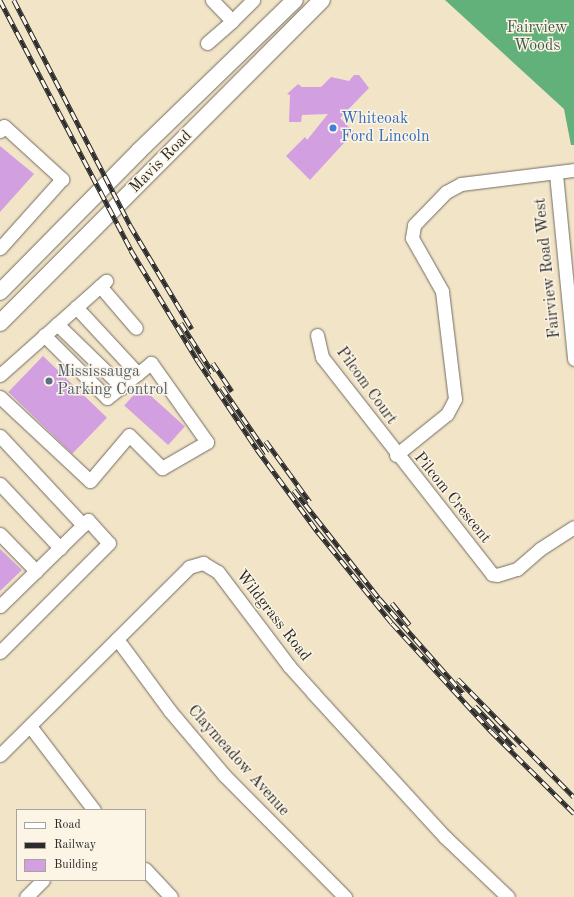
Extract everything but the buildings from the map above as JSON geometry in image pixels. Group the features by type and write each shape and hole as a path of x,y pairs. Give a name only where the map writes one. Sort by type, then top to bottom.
{"main road":[{"name":"Mavis Road","path":"0,292 139,151 295,0"},
{"name":"Mavis Road","path":"0,324 322,0"}],"street":[{"path":"212,0 232,21"},
{"path":"207,43 253,0"},
{"path":"0,248 62,179 2,127"},
{"name":"Pilcom Crescent","path":"574,170 556,174 461,184 446,192 414,225 412,238 442,291 455,399 447,414 396,455 492,574 497,575 517,569 540,549 574,527"},
{"name":"Fairview Road West","path":"556,174 571,297 574,359"},
{"path":"0,375 103,283 136,328"},
{"path":"76,307 138,374"},
{"path":"57,324 122,387"},
{"name":"Pilcom Court","path":"317,335 322,357 396,455"},
{"path":"0,397 90,481 129,435 162,468 207,442 150,364 108,398 44,336"},
{"path":"0,436 83,525"},
{"path":"0,484 60,548"},
{"path":"0,606 88,520 109,543 0,652"},
{"path":"0,534 36,571"},
{"name":"Wildgrass Road","path":"0,755 189,566 199,563 211,566 313,693 445,837 508,897"},
{"name":"Claymeadow Avenue","path":"117,639 170,711 224,775 345,897"},
{"path":"30,726 93,809"},
{"path":"146,870 171,897"},
{"path":"26,897 42,881"}],"green space":[{"name":"Fairview Woods","path":"445,0 574,0 574,145 571,145 564,109"}],"railway":[{"path":"0,0 131,250 198,361 257,449 318,532 392,623 491,731 574,813"},
{"path":"14,0 130,225 192,329"},
{"path":"181,323 213,373"},
{"path":"213,363 232,391"},
{"path":"222,387 267,453"},
{"path":"266,441 310,502"},
{"path":"294,490 379,598 463,693"},
{"path":"392,603 410,625"},
{"path":"458,679 574,797"},
{"path":"475,706 515,748"}],"place":[{"name":"Whiteoak Ford Lincoln","path":"333,128"},
{"name":"Mississauga Parking Control","path":"49,381"}]}
